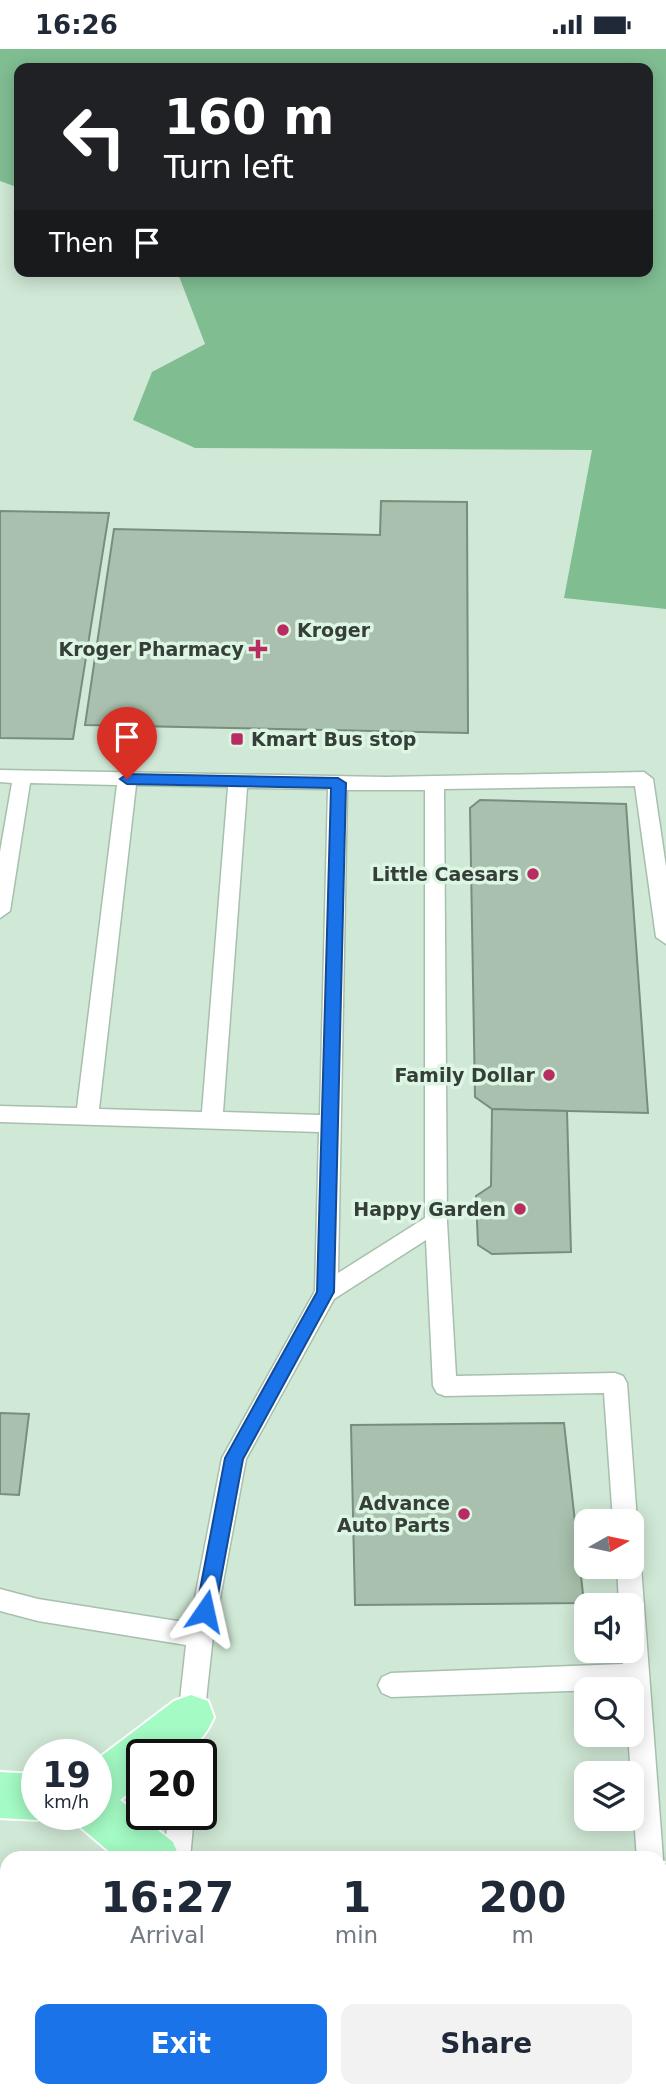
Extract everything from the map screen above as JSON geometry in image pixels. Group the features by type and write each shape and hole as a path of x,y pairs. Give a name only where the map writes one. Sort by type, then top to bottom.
{"main road":[{"path":"112,1780 189,1736"},
{"path":"0,1795 21,1796"},
{"path":"112,1823 146,1851"}],"lane":[{"path":"0,776 338,783 644,779 666,937"},
{"path":"0,911 22,777"},
{"path":"87,1117 127,779"},
{"path":"212,1121 238,781"},
{"path":"189,1736 200,1636 234,1458 326,1292 338,783"},
{"path":"434,783 436,1222 445,1386 615,1384 624,1509"},
{"path":"0,1114 330,1124"},
{"path":"326,1292 436,1222"},
{"path":"0,1601 38,1610 200,1636"},
{"path":"635,1663 649,1851"},
{"path":"391,1685 636,1675"},
{"path":"178,1851 180,1830"}],"green space":[{"path":"0,49 666,49 666,609 564,598 592,450 195,448 133,420 152,372 205,344 179,277 653,277 653,63 14,63 14,186 0,181"}],"building":[{"name":"Kroger","path":"381,501 467,502 468,733 85,725 114,529 380,535"},
{"path":"0,511 109,513 73,739 0,738"},
{"path":"480,800 626,804 648,1113 492,1109 475,1097 470,808"},
{"path":"492,1109 567,1111 571,1252 492,1254 478,1245 476,1196 491,1186"},
{"path":"0,1413 29,1414 19,1495 0,1494"},
{"name":"Advance Auto Parts","path":"564,1423 574,1513 574,1579 581,1579 583,1593 574,1593 574,1603 355,1605 351,1425"}],"place":[{"name":"Kroger","path":"283,630"},
{"name":"Kroger Pharmacy","path":"258,649"},
{"name":"Kmart Bus stop","path":"237,739"},
{"name":"Little Caesars","path":"533,874"},
{"name":"Family Dollar","path":"549,1075"},
{"name":"Happy Garden","path":"520,1209"},
{"name":"Advance Auto Parts","path":"464,1514"}],"route":[{"path":"127,779 338,783 326,1292 234,1458 205,1611"}]}
